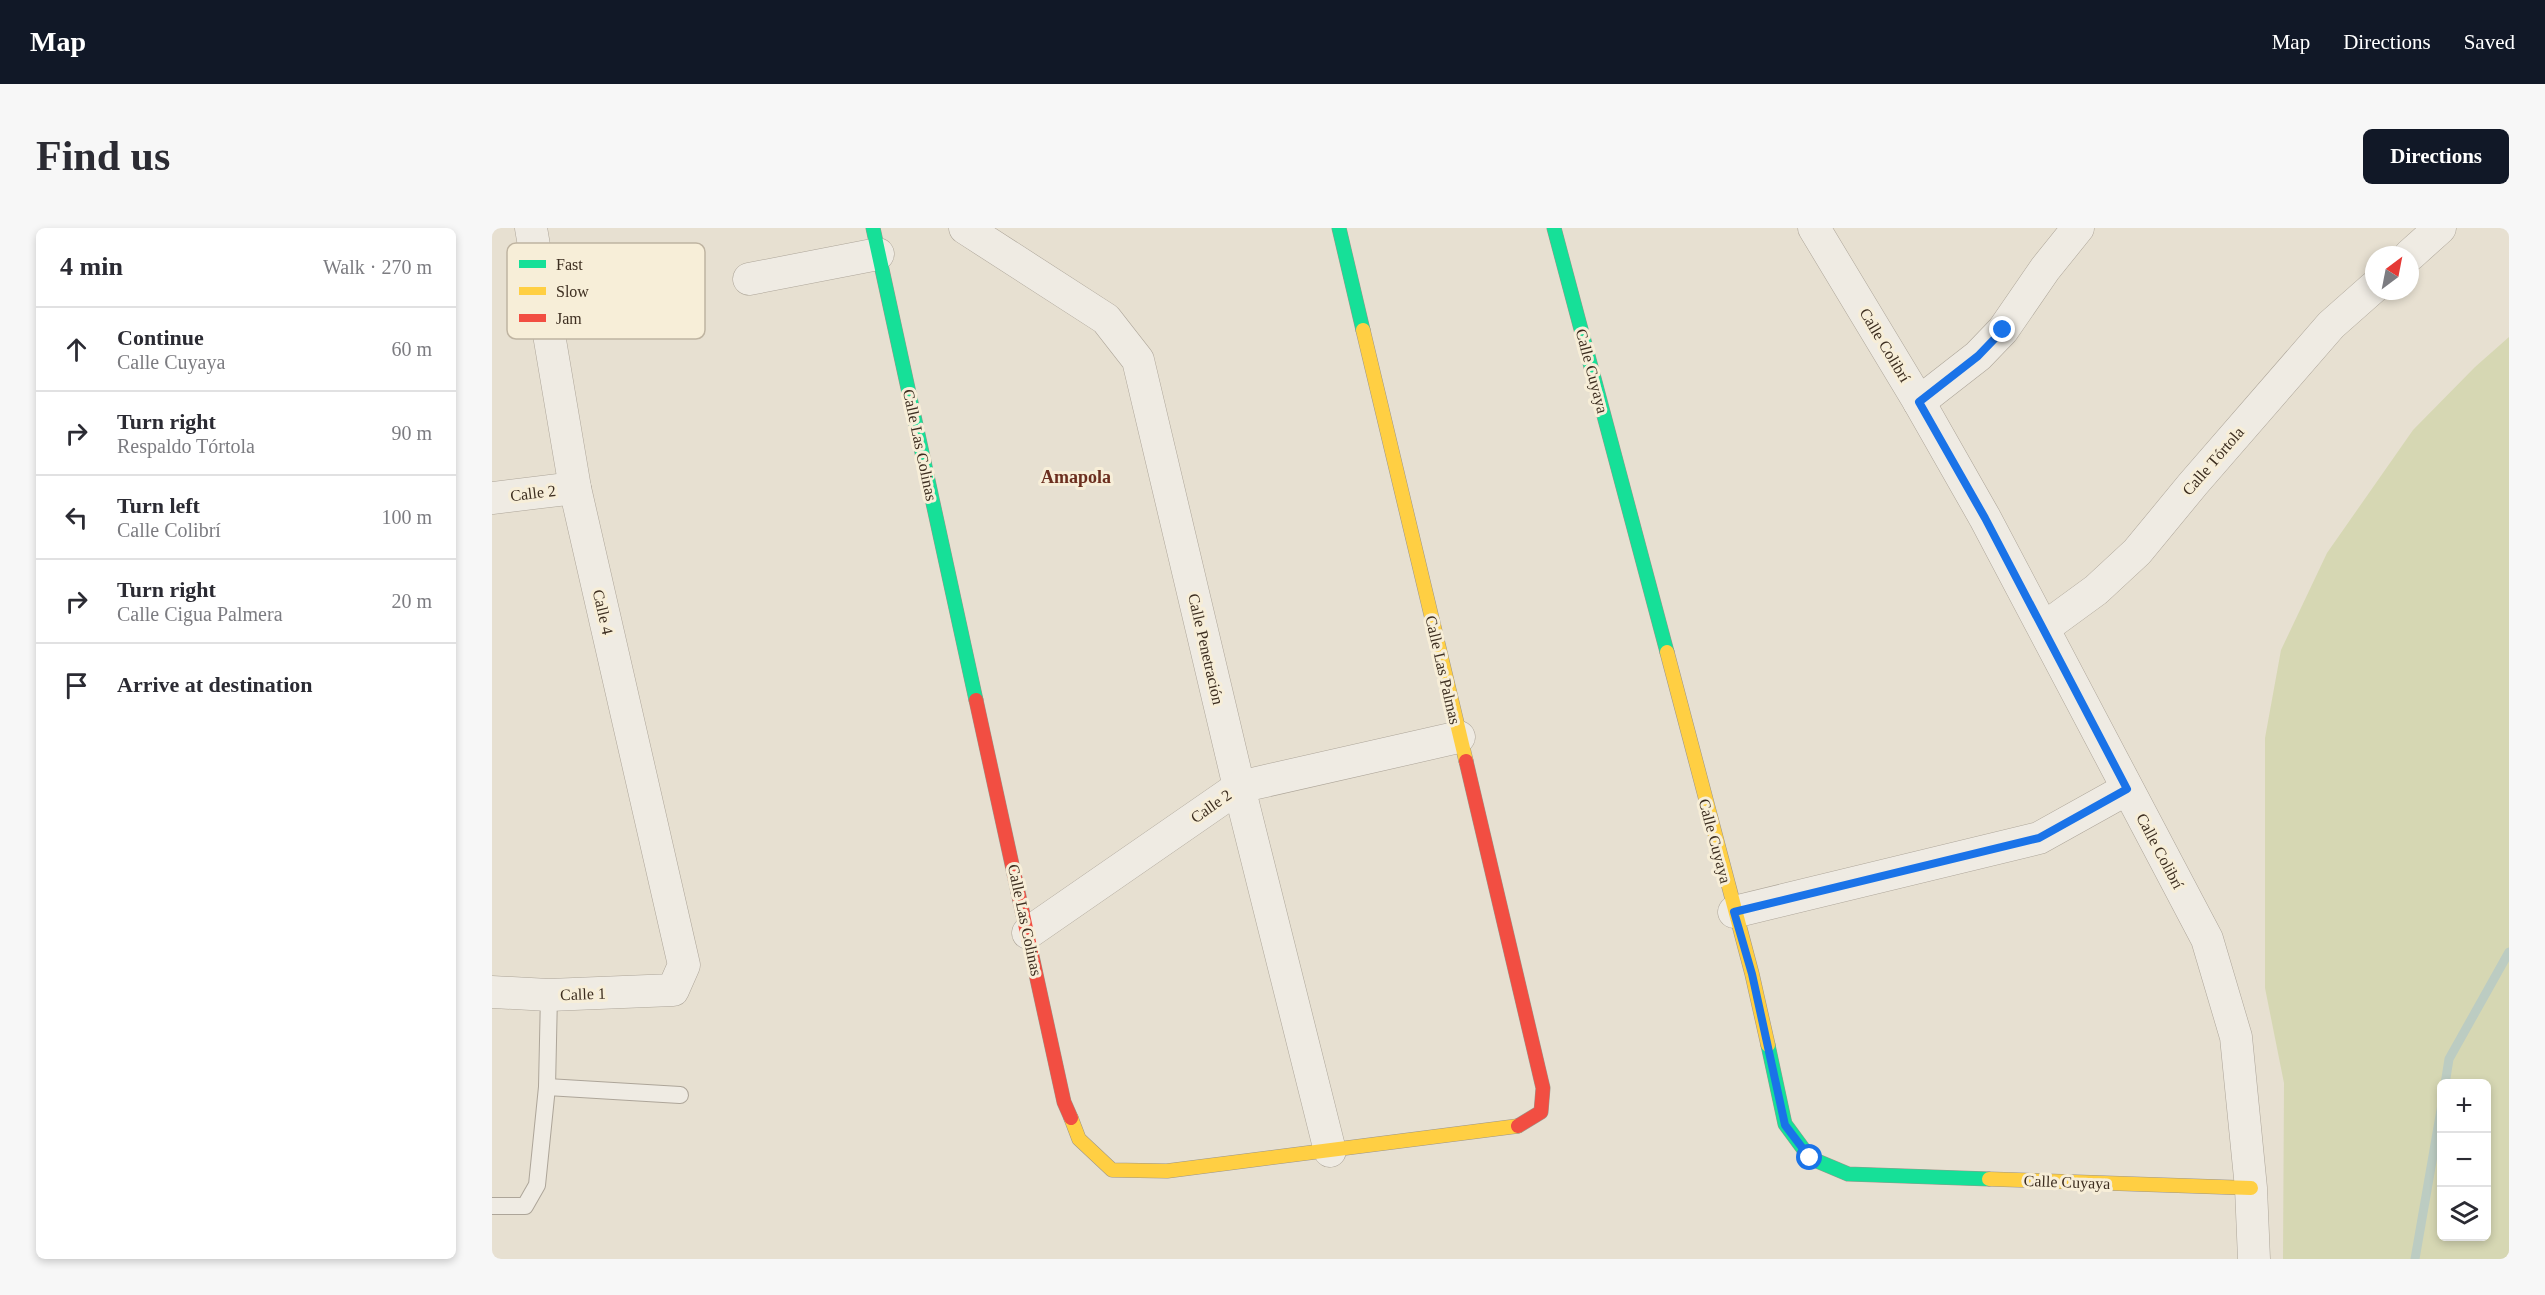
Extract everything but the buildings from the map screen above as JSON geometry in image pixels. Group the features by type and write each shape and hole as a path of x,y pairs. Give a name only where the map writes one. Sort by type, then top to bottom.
{"street":[{"name":"Calle 4","path":"531,228 534,243"},
{"name":"Calle Penetración","path":"965,228 1106,319 1138,360 1239,787 1330,1151"},
{"name":"Calle Las Palmas","path":"1339,228 1543,1088 1541,1112"},
{"name":"Calle Cuyaya","path":"1554,228 1752,974 1785,1125 1810,1158 1848,1174 2251,1188"},
{"name":"Calle Colibrí","path":"1814,228 1919,402 2044,628 2206,939 2236,1037 2251,1188 2254,1259"},
{"path":"1919,402 1978,356 2003,330 2045,269 2078,228"},
{"path":"2419,247 2440,228"},
{"path":"749,279 875,241"},
{"name":"Calle Las Colinas","path":"875,241 1064,1102 1078,1139 1112,1170 1167,1171 1520,1126 1541,1112"},
{"name":"Calle Tórtola","path":"2044,628 2096,590 2138,552 2193,484 2331,325 2365,294"},
{"name":"Calle 4","path":"550,339 575,488 684,965 673,990"},
{"name":"Calle 2","path":"492,498 575,488"},
{"name":"Calle 2","path":"1028,933 1239,787 1459,737"},
{"path":"1734,912 2039,838 2127,789"},
{"name":"Calle 1","path":"492,992 549,995 673,990"}],"lane":[{"path":"492,1206 525,1206 537,1185 547,1087 549,995"},
{"path":"547,1087 680,1095"}],"green space":[{"path":"2509,337 2509,1259 2283,1259 2284,1083 2265,988 2265,738 2281,650 2327,553 2413,430 2475,367"}],"waterway":[{"path":"2446,1079 2449,1059 2509,952"},
{"path":"2415,1259 2437,1133"}],"traffic: fast":[{"path":"873,228 976,700"},
{"path":"1339,228 1363,330"},
{"path":"1554,228 1667,652"},
{"path":"1768,1045 1785,1124 1810,1158 1848,1174 1989,1179"}],"traffic: slow":[{"path":"1363,330 1466,761"},
{"path":"1667,652 1752,974 1768,1045"},
{"path":"1071,1118 1079,1139 1112,1170 1167,1171 1518,1126"},
{"path":"1989,1179 2251,1188"}],"traffic: jam":[{"path":"976,700 1064,1102 1071,1118"},
{"path":"1466,761 1543,1088 1541,1112 1518,1126"}],"district":[{"name":"Amapola","path":"1076,477"}],"route":[{"path":"1810,1158 1785,1125 1752,974 1734,912 2039,838 2127,789 1985,518 1919,402 1978,356 2003,330"}]}
